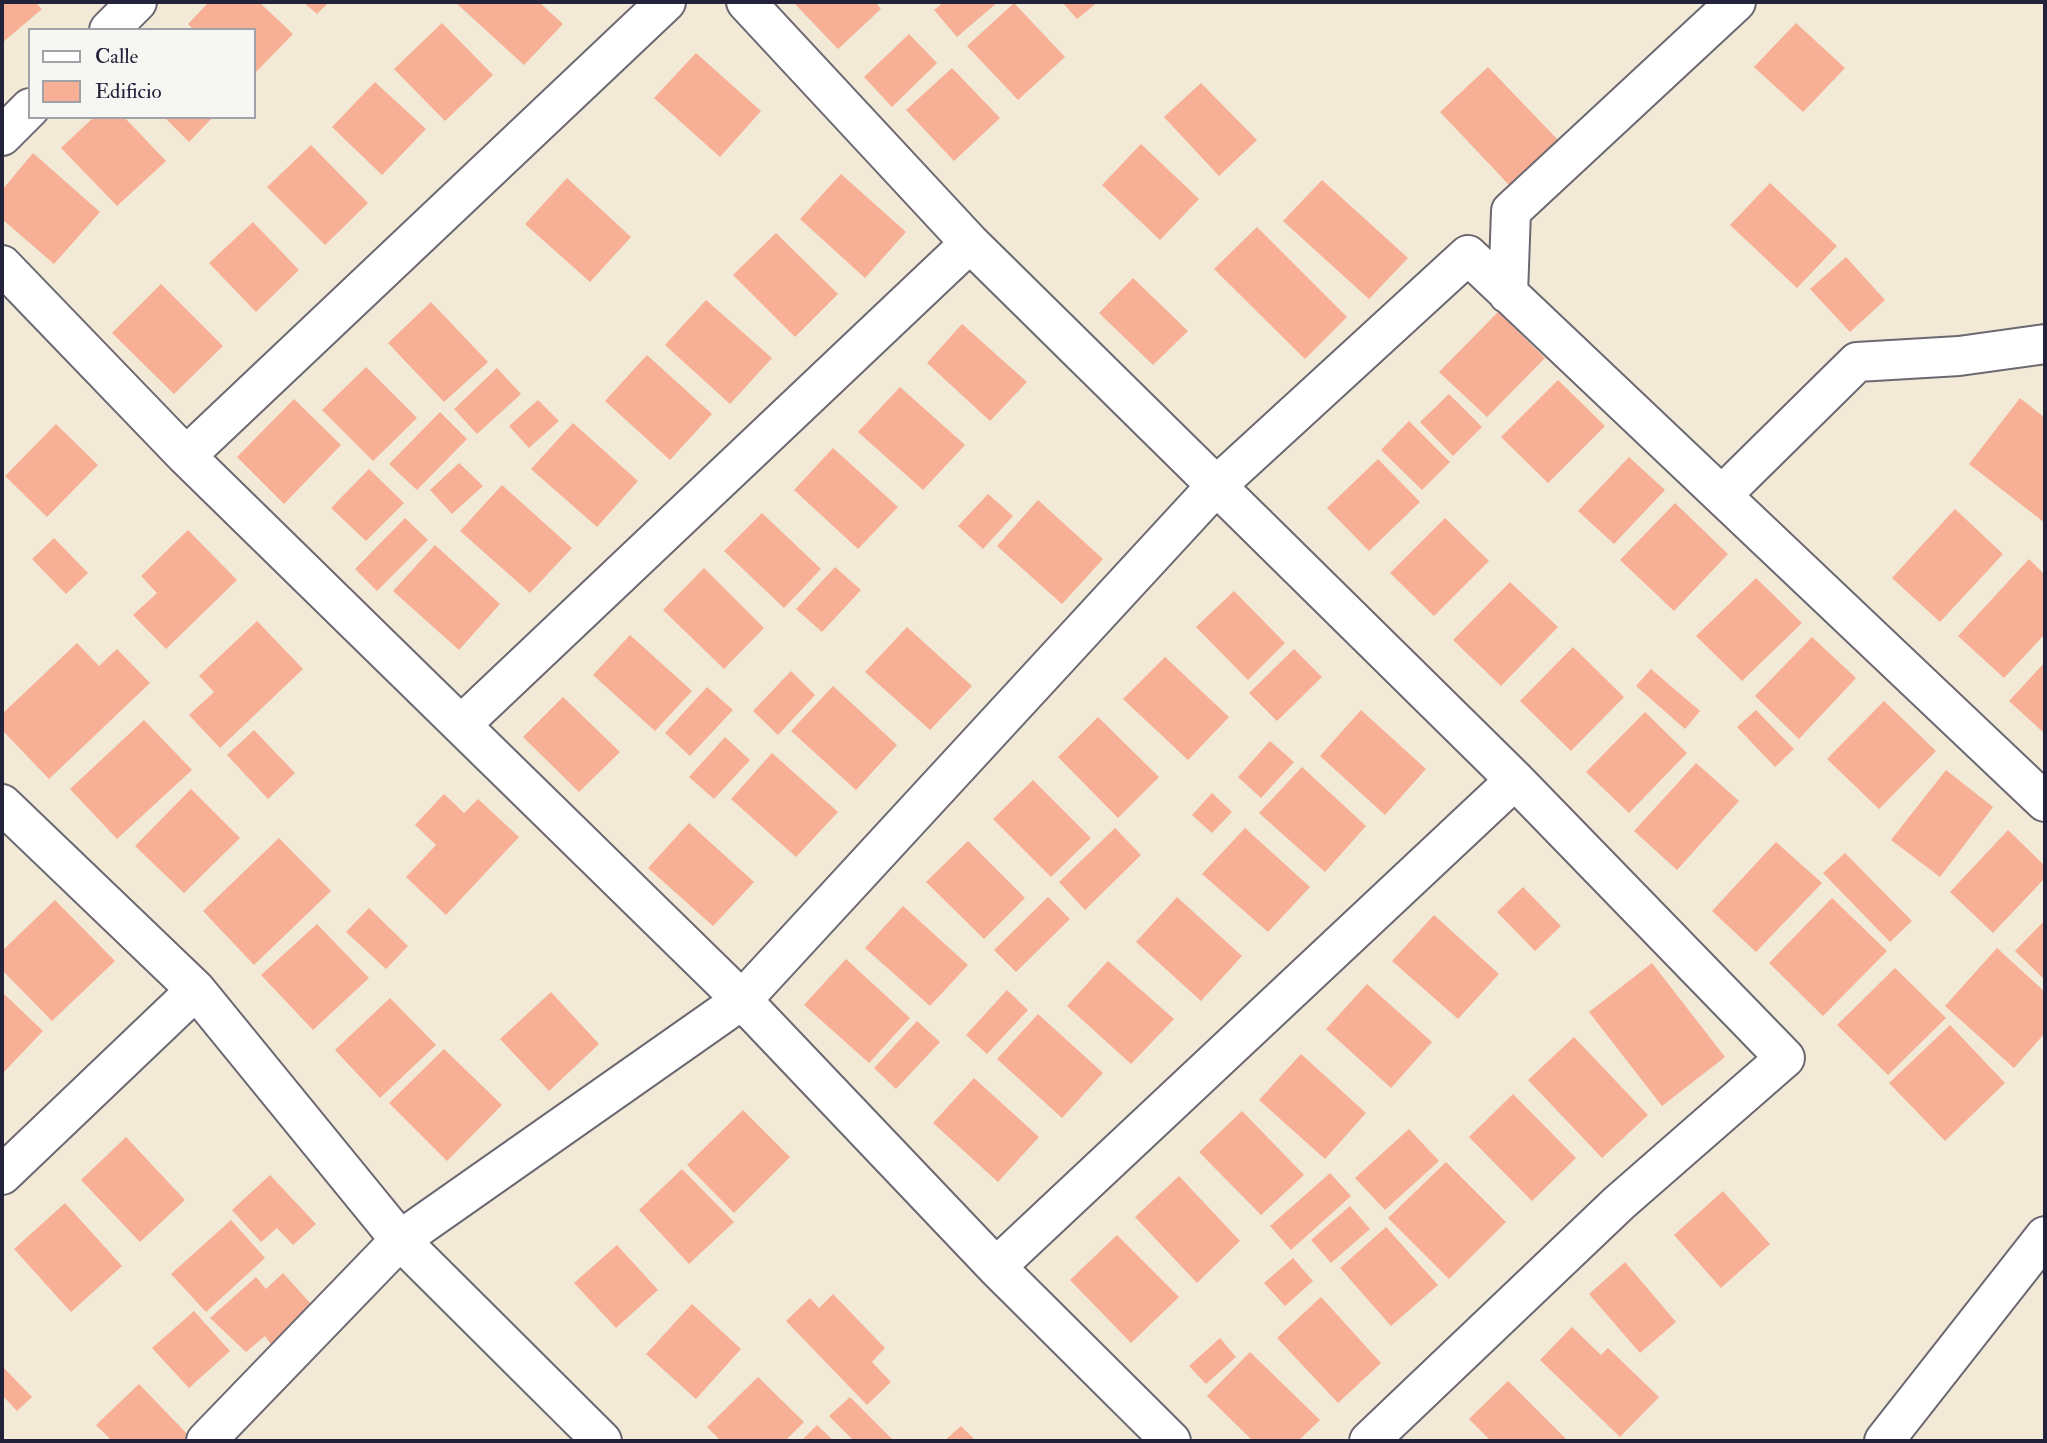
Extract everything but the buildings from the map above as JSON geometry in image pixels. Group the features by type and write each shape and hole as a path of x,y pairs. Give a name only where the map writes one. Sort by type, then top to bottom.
{"street":[{"path":"110,28 137,2"},
{"path":"186,456 666,2"},
{"path":"746,2 970,243 1515,780 1784,1058 1619,1203 1369,1441"},
{"path":"1508,293 1511,211 1736,2"},
{"path":"2,136 28,110"},
{"path":"461,725 970,243"},
{"path":"206,1441 400,1240 742,1000 1215,487 1468,255 2045,802"},
{"path":"2,265 186,456 742,1000 996,1267 1171,1441"},
{"path":"1722,495 1857,362 1959,356 2045,344"},
{"path":"996,1267 1515,780"},
{"path":"2,804 196,990 400,1240 602,1441"},
{"path":"2,1175 196,990"},
{"path":"1884,1441 2045,1236"}]}
